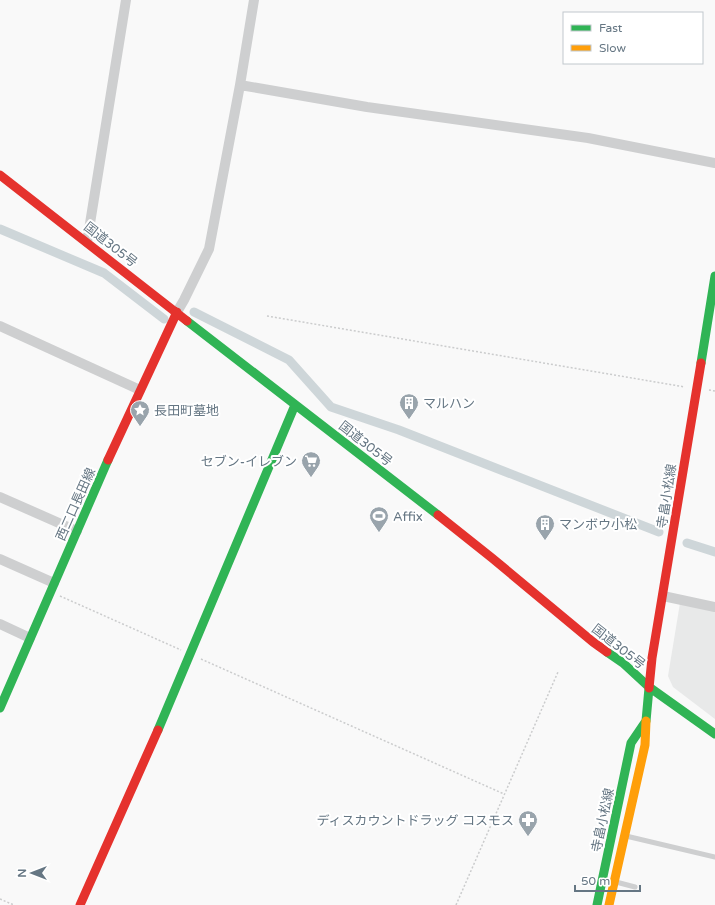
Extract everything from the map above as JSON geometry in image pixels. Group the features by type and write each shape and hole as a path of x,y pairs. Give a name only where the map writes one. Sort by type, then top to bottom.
{"main road":[{"name":"国道305号","path":"0,175 486,554 593,642 623,663 649,687 713,731"},
{"name":"寺畠小松線","path":"609,905 645,745 652,658 715,276"},
{"name":"西二口長田線","path":"0,708 140,390 177,312"},
{"path":"80,905 190,654 295,405"},
{"name":"寺畠小松線","path":"597,905 631,743 646,721"}],"street":[{"path":"87,242 126,0"},
{"path":"177,312 209,249 240,85 254,0"},
{"path":"240,85 367,107 588,138 715,163"},
{"path":"0,326 140,390"},
{"path":"0,498 77,531"},
{"path":"0,559 52,587"},
{"path":"663,596 715,607"},
{"path":"0,624 30,638"}],"lane":[{"path":"625,836 715,857"},
{"path":"615,882 635,887"}],"path":[{"path":"267,316 685,387"},
{"path":"52,587 190,654 504,794"},
{"path":"456,905 558,672"},
{"path":"0,898 14,905"}],"shaded area":[{"path":"680,603 715,611 715,719 673,687 668,676"}],"waterway":[{"path":"0,229 104,273 164,319"},
{"path":"194,312 289,360 331,407 399,430 659,532"},
{"path":"687,543 715,552"}],"traffic: fast":[{"path":"701,363 715,276"},
{"path":"187,321 438,515"},
{"path":"158,730 295,405"},
{"path":"0,708 108,460"},
{"path":"607,652 623,663 649,687 715,734"},
{"path":"597,905 631,743 646,721 649,688"}],"traffic: slow":[{"path":"609,905 645,745 646,721"}],"traffic: jam":[{"path":"0,175 187,321"},
{"path":"108,460 177,312"},
{"path":"649,688 652,658 701,363"},
{"path":"438,515 607,652"},
{"path":"80,905 158,730"}],"place":[{"name":"マルハン","path":"409,420"},
{"name":"長田町墓地","path":"140,427"},
{"name":"セブン-イレブン","path":"311,478"},
{"name":"Affix","path":"379,533"},
{"name":"マンボウ小松","path":"545,541"},
{"name":"ディスカウントドラッグ コスモス","path":"528,837"}]}
